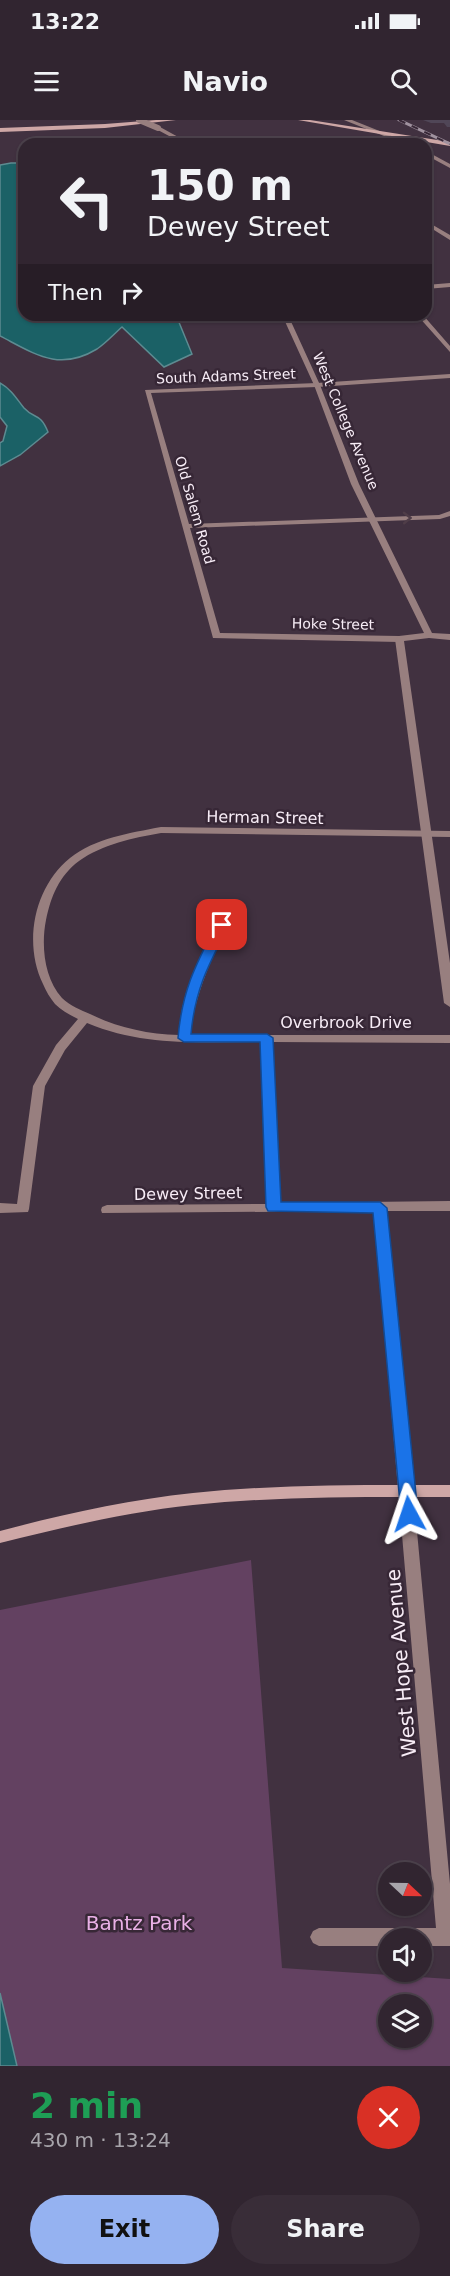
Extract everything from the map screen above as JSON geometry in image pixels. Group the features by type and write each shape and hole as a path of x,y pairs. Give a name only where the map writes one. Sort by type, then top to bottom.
{"main road":[{"path":"0,130 116,126 173,120"},
{"path":"301,120 411,138"},
{"path":"432,141 450,144"},
{"path":"0,1537 102,1512 193,1499 283,1493 450,1491"}],"street":[{"path":"140,120 177,138"},
{"path":"347,120 395,138"},
{"path":"432,156 450,166"},
{"path":"432,227 450,238"},
{"path":"432,286 450,285"},
{"name":"West College Avenue","path":"288,321 317,385 355,484 374,518 429,635"},
{"path":"425,321 450,350"},
{"name":"South Adams Street","path":"147,391 317,385 450,376"},
{"name":"Old Salem Road","path":"147,391 175,492 187,526 216,636"},
{"path":"187,526 440,517 450,513"},
{"name":"Hoke Street","path":"216,636 399,639 429,635 450,637"},
{"path":"399,639 450,1004"},
{"name":"Herman Street","path":"82,853 131,835 161,830 450,834"},
{"name":"Overbrook Drive","path":"82,853 63,870 50,887 38,931 37,954 40,969 60,1003 86,1017 127,1033 184,1038 450,1039"},
{"path":"184,1038 187,1009 196,978 222,925"},
{"path":"0,1208 22,1209 39,1086 60,1048 86,1017"},
{"path":"267,1038 274,1207"},
{"name":"Dewey Street","path":"107,1210 450,1206"},
{"name":"West Hope Avenue","path":"380,1208 448,1936"},
{"path":"319,1937 448,1936"}],"green space":[{"name":"Bantz Park","path":"251,1560 282,1968 378,1974 378,1982 432,1982 432,1978 450,1979 450,2066 17,2066 0,1993 0,1610"}],"shaded area":[{"path":"18,163 18,321 178,321 192,354 164,367 122,327 97,349 83,356 59,360 36,354 0,336 0,165"},
{"path":"0,383 11,391 28,412 40,419 48,432 20,455 0,466 0,443 3,441 7,426 0,417"},
{"path":"0,1993 17,2066 0,2066"}],"railway":[{"path":"399,120 450,144"}],"route":[{"path":"222,925 196,978 187,1009 184,1038 267,1038 274,1207 380,1208 409,1514"}]}
